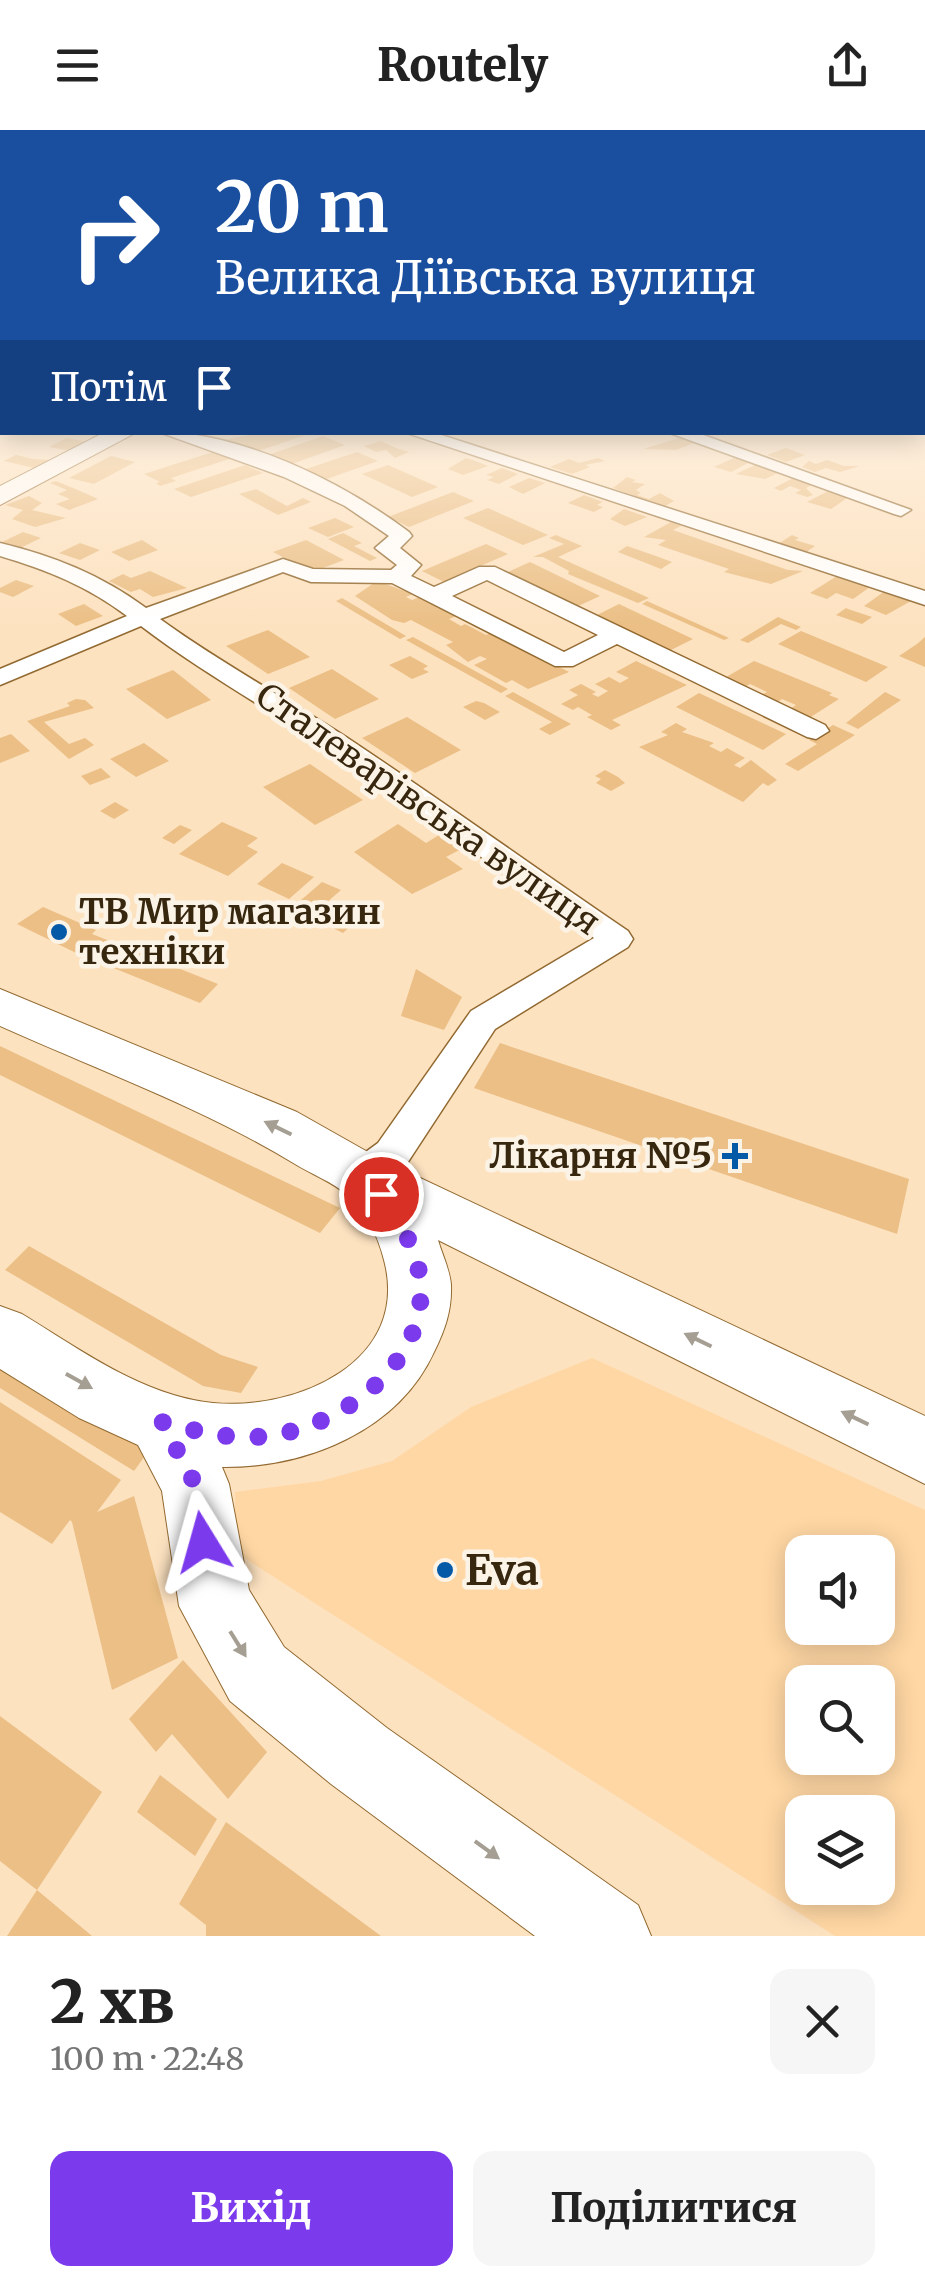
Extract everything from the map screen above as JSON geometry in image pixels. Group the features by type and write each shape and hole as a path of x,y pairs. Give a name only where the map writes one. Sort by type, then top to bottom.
{"main road":[{"path":"0,497 70,460"},
{"path":"0,1006 278,1127 362,1176 925,1451"},
{"path":"0,1334 72,1378 162,1422 210,1435 256,1437 319,1421 358,1400 389,1372 410,1340 419,1309 420,1278 398,1219 381,1194 362,1176"},
{"path":"162,1422 195,1484 216,1606 258,1674 359,1756 606,1936"}],"street":[{"path":"256,460 375,514 402,536 386,548 410,565 396,577"},
{"path":"500,460 925,598"},
{"path":"758,460 901,510"},
{"name":"Сталеварівська вулиця","path":"0,548 51,564 104,588 190,652 252,687 341,746 616,939 484,1020 392,1154 362,1176"},
{"path":"0,678 142,617 283,565 311,575 396,577 564,662 616,635"},
{"path":"433,596 487,572 816,731"}],"shaded area":[{"path":"592,1358 925,1510 925,1936 835,1936 787,1905 895,1905 895,1795 785,1795 785,1904 235,1552 235,1492 321,1481 392,1461 471,1407"}],"building":[{"path":"5,460 49,460 34,468"},
{"path":"103,460 135,462 94,484 69,478"},
{"path":"187,460 225,460 171,478 176,481 160,486 156,483 160,482 144,474"},
{"path":"274,460 302,460 286,466"},
{"path":"332,460 378,461 318,482 297,472"},
{"path":"462,460 488,466 463,475 448,469"},
{"path":"566,460 605,461 585,465 590,467 572,474 550,467"},
{"path":"729,460 750,462 731,472 714,467"},
{"path":"828,460 860,466 840,472 826,468 815,472 802,467 809,461 816,464"},
{"path":"757,464 780,472 765,479 736,474"},
{"path":"245,465 263,473 191,497 174,489"},
{"path":"388,465 438,487 412,497 362,474"},
{"path":"502,468 518,474 499,484 487,480 494,477 486,475"},
{"path":"627,477 645,484 636,490 641,493 637,495 649,499 660,493 674,501 660,509 626,500 635,496 613,488"},
{"path":"795,477 814,484 806,488 813,495 795,493 801,490 790,486 781,491 774,488"},
{"path":"529,478 545,483 523,494 509,487"},
{"path":"56,481 98,499 69,510 56,504 70,499 58,494 67,490 50,483"},
{"path":"256,489 287,506 303,498 311,502 278,515 239,494"},
{"path":"830,490 850,496 831,509 807,502"},
{"path":"453,492 474,501 409,527 388,517"},
{"path":"584,495 603,502 597,505 603,507 594,512 568,503"},
{"path":"29,496 42,503 32,510 66,518 35,527 12,519 23,510 5,505"},
{"path":"488,508 548,535 523,545 463,518"},
{"path":"624,509 647,517 625,526 610,519"},
{"path":"335,518 354,527 328,537 308,528"},
{"path":"671,522 681,526 673,530 788,570 803,571 771,584 724,572 729,569 658,545 666,540 644,537"},
{"path":"23,532 41,538 18,549 0,543"},
{"path":"343,533 362,543 354,546 377,558 370,561 328,539"},
{"path":"556,535 582,546 558,557 649,598 638,603 568,574 569,571 543,557 533,557 564,544 549,538"},
{"path":"792,535 799,538 795,540 815,546 805,553 778,544"},
{"path":"142,540 158,550 129,561 111,552"},
{"path":"306,540 344,560 312,572 273,552"},
{"path":"80,543 100,550 80,560 59,553"},
{"path":"486,544 508,554 444,582 422,571"},
{"path":"627,546 672,562 661,569 618,552"},
{"path":"530,562 600,596 576,607 506,573"},
{"path":"150,571 187,588 153,597 140,589 131,592 109,581 123,574 131,578"},
{"path":"837,576 870,587 853,599 836,593 827,599 810,593"},
{"path":"16,580 34,586 13,597 0,592 0,588"},
{"path":"377,581 413,594 406,597 412,600 420,597 457,616 449,619 461,626 465,624 486,635 493,632 569,672 528,689 512,680 506,683 474,665 487,659 480,656 468,662 446,645 453,642 411,620 392,620 355,596"},
{"path":"885,591 911,601 886,615 864,606"},
{"path":"342,598 406,636 400,639 336,601"},
{"path":"647,601 729,638 724,640 642,604"},
{"path":"84,604 103,616 76,626 58,614"},
{"path":"619,604 693,639 669,651 595,616"},
{"path":"846,608 872,617 862,624 836,615"},
{"path":"778,617 801,627 796,630 781,624 748,643 740,640"},
{"path":"268,630 310,657 268,674 226,646"},
{"path":"801,631 888,667 866,682 778,644"},
{"path":"413,637 508,689 501,693 406,640"},
{"path":"925,637 925,667 899,656 917,644"},
{"path":"410,656 428,666 423,669 429,672 412,679 389,665"},
{"path":"636,661 687,685 612,720 621,725 611,730 587,717 592,715 578,707 573,710 561,704 578,695 569,690 581,684 598,697 608,691 595,684 609,677 620,683 629,678 616,672"},
{"path":"754,661 839,699 806,720 787,711 796,705 782,699 773,705 757,697 767,692 750,684 741,689 721,680"},
{"path":"332,669 379,699 335,719 289,688"},
{"path":"173,670 211,700 167,719 126,689"},
{"path":"513,692 571,724 550,735 539,729 552,722 505,696"},
{"path":"885,692 901,700 858,729 846,723"},
{"path":"699,693 786,734 763,750 676,707"},
{"path":"85,700 94,708 44,722 69,744 85,738 94,745 69,759 27,721 70,706 67,703"},
{"path":"476,701 500,712 485,720 463,707"},
{"path":"407,717 461,750 415,773 362,738"},
{"path":"676,723 687,729 682,732 714,743 709,746 721,752 727,748 745,758 734,765 740,768 751,760 777,780 768,786 763,783 743,802 639,747 668,735 661,732"},
{"path":"833,725 855,735 798,771 785,764 817,744 809,740"},
{"path":"11,734 30,751 0,763 0,738"},
{"path":"144,743 169,761 136,777 110,759"},
{"path":"310,764 363,800 315,825 263,787"},
{"path":"101,768 111,777 90,785 81,776"},
{"path":"605,770 625,783 611,791 596,783 601,779 595,776"},
{"path":"115,802 129,810 114,819 100,811"},
{"path":"222,822 258,838 247,846 258,852 228,876 179,854"},
{"path":"398,824 426,843 444,832 465,847 446,857 463,869 412,894 354,852"},
{"path":"180,825 192,830 174,844 162,838"},
{"path":"282,863 314,877 289,899 257,884"},
{"path":"322,882 341,890 311,916 293,907"},
{"path":"340,902 352,907 331,926 318,921"},
{"path":"43,907 96,930 92,934 218,984 200,1003 74,952 17,924"},
{"path":"353,910 363,914 343,933 333,928"},
{"path":"416,969 462,997 444,1030 401,1016"},
{"path":"500,1043 909,1179 897,1234 474,1088"},
{"path":"0,1046 340,1208 320,1233 0,1075"},
{"path":"29,1246 221,1355 258,1367 241,1393 203,1386 5,1270"},
{"path":"0,1355 150,1449 134,1471 0,1388"},
{"path":"0,1402 121,1480 97,1512 134,1496 178,1658 112,1690 72,1522 52,1544 0,1512"},
{"path":"183,1660 267,1752 228,1799 172,1734 156,1752 129,1719"},
{"path":"0,1716 102,1792 37,1890 0,1861"},
{"path":"160,1775 217,1819 195,1856 137,1812"},
{"path":"226,1822 381,1936 206,1936 206,1925 179,1904"},
{"path":"37,1890 92,1936 7,1936"}],"place":[{"name":"ТВ Мир магазин техніки","path":"59,932"},
{"name":"Лікарня №5","path":"735,1156"},
{"name":"Eva","path":"445,1570"}],"route":[{"path":"203,1542 195,1484 162,1422 210,1435 256,1437 319,1421 358,1400 389,1372 410,1340 419,1309 420,1278 412,1248 381,1194"}]}
